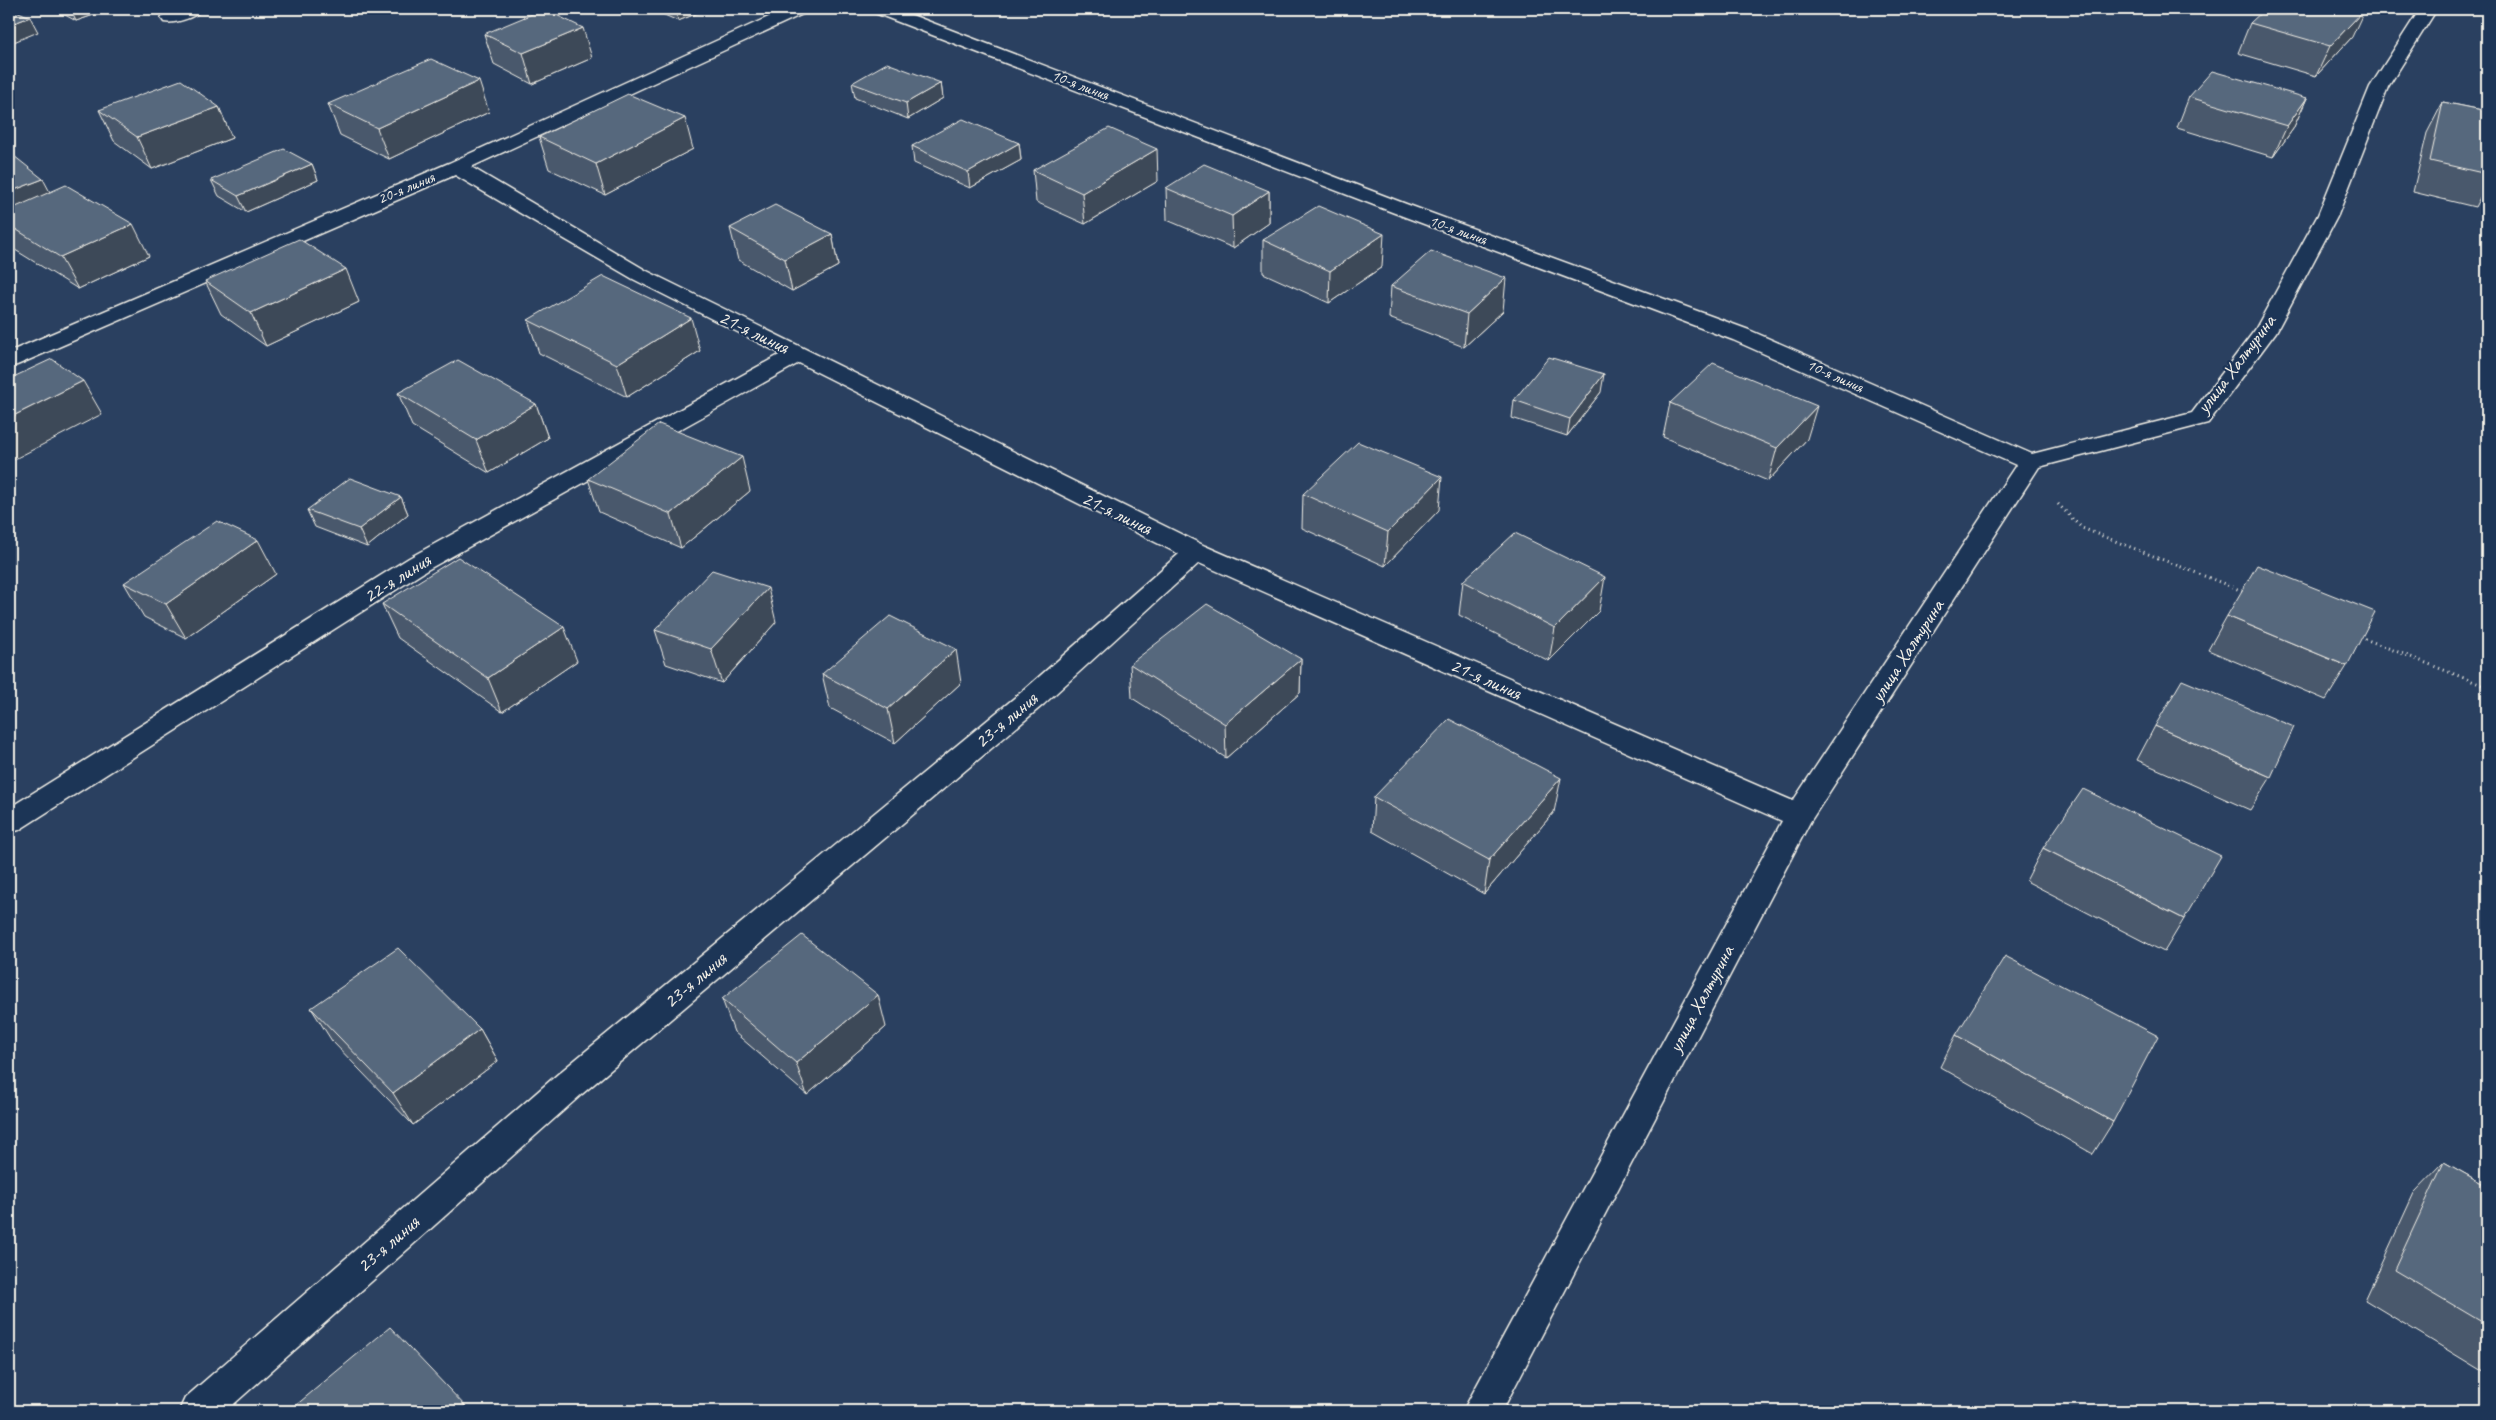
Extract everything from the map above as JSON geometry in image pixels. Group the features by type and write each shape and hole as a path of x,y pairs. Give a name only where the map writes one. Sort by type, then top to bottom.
{"street":[{"path":"170,18 193,9"},
{"name":"20-я линия","path":"9,360 456,167 799,9"},
{"name":"10-я линия","path":"881,9 1390,204 1741,335 2030,462"},
{"name":"улица Халтурина","path":"1482,1411 1799,816 2030,462 2200,418 2265,332 2328,215 2379,87 2428,9"},
{"name":"21-я линия","path":"456,167 640,275 1196,552 1799,816"},
{"name":"22-я линия","path":"9,822 418,564 798,354"},
{"name":"23-я линия","path":"198,1411 570,1084 1034,697 1196,552"}],"path":[{"path":"2030,462 2060,507 2082,528 2248,593"},
{"path":"2358,637 2487,687"}],"building":[{"path":"9,9 12,9 30,17 9,25"},
{"path":"544,9 583,28 523,53 484,34"},
{"path":"2265,9 2365,9 2330,46 2250,23"},
{"path":"431,59 479,81 377,128 328,104"},
{"path":"887,63 941,83 906,103 852,83"},
{"path":"2212,71 2307,98 2287,126 2189,97"},
{"path":"181,80 219,107 137,137 99,110"},
{"path":"628,94 685,118 596,164 539,137"},
{"path":"2443,102 2487,111 2487,174 2430,161"},
{"path":"963,119 1019,143 968,172 912,146"},
{"path":"1109,128 1157,149 1082,193 1033,170"},
{"path":"284,149 312,164 238,196 211,180"},
{"path":"9,152 43,179 9,192"},
{"path":"1204,164 1269,191 1232,216 1166,188"},
{"path":"66,185 133,224 60,257 9,225 9,210"},
{"path":"775,205 832,234 785,259 730,228"},
{"path":"1318,206 1384,234 1330,271 1263,240"},
{"path":"299,239 346,269 251,313 205,281"},
{"path":"1431,251 1506,278 1467,314 1391,286"},
{"path":"603,276 691,318 617,364 528,320"},
{"path":"1549,357 1604,374 1570,419 1514,400"},
{"path":"52,359 83,381 9,418 9,379"},
{"path":"458,360 536,404 476,440 398,393"},
{"path":"1713,363 1817,406 1777,448 1670,403"},
{"path":"659,424 742,457 671,514 588,479"},
{"path":"1358,442 1442,477 1388,532 1303,494"},
{"path":"350,478 401,497 359,529 307,510"},
{"path":"217,521 258,540 166,604 124,583"},
{"path":"1515,533 1605,577 1555,628 1463,581"},
{"path":"458,557 564,627 488,678 382,604"},
{"path":"2257,565 2375,612 2347,666 2227,616"},
{"path":"712,570 768,588 711,649 655,630"},
{"path":"1207,604 1301,659 1225,724 1130,664"},
{"path":"890,616 956,649 888,709 822,674"},
{"path":"2182,680 2294,727 2271,777 2155,726"},
{"path":"1449,719 1561,778 1489,860 1374,797"},
{"path":"2083,789 2221,856 2184,919 2043,848"},
{"path":"802,935 878,995 796,1063 722,999"},
{"path":"398,948 480,1029 393,1093 311,1008"},
{"path":"2005,956 2158,1036 2113,1122 1956,1035"},
{"path":"2444,1162 2487,1186 2487,1325 2394,1270"},
{"path":"390,1327 467,1408 463,1411 289,1411"}]}
